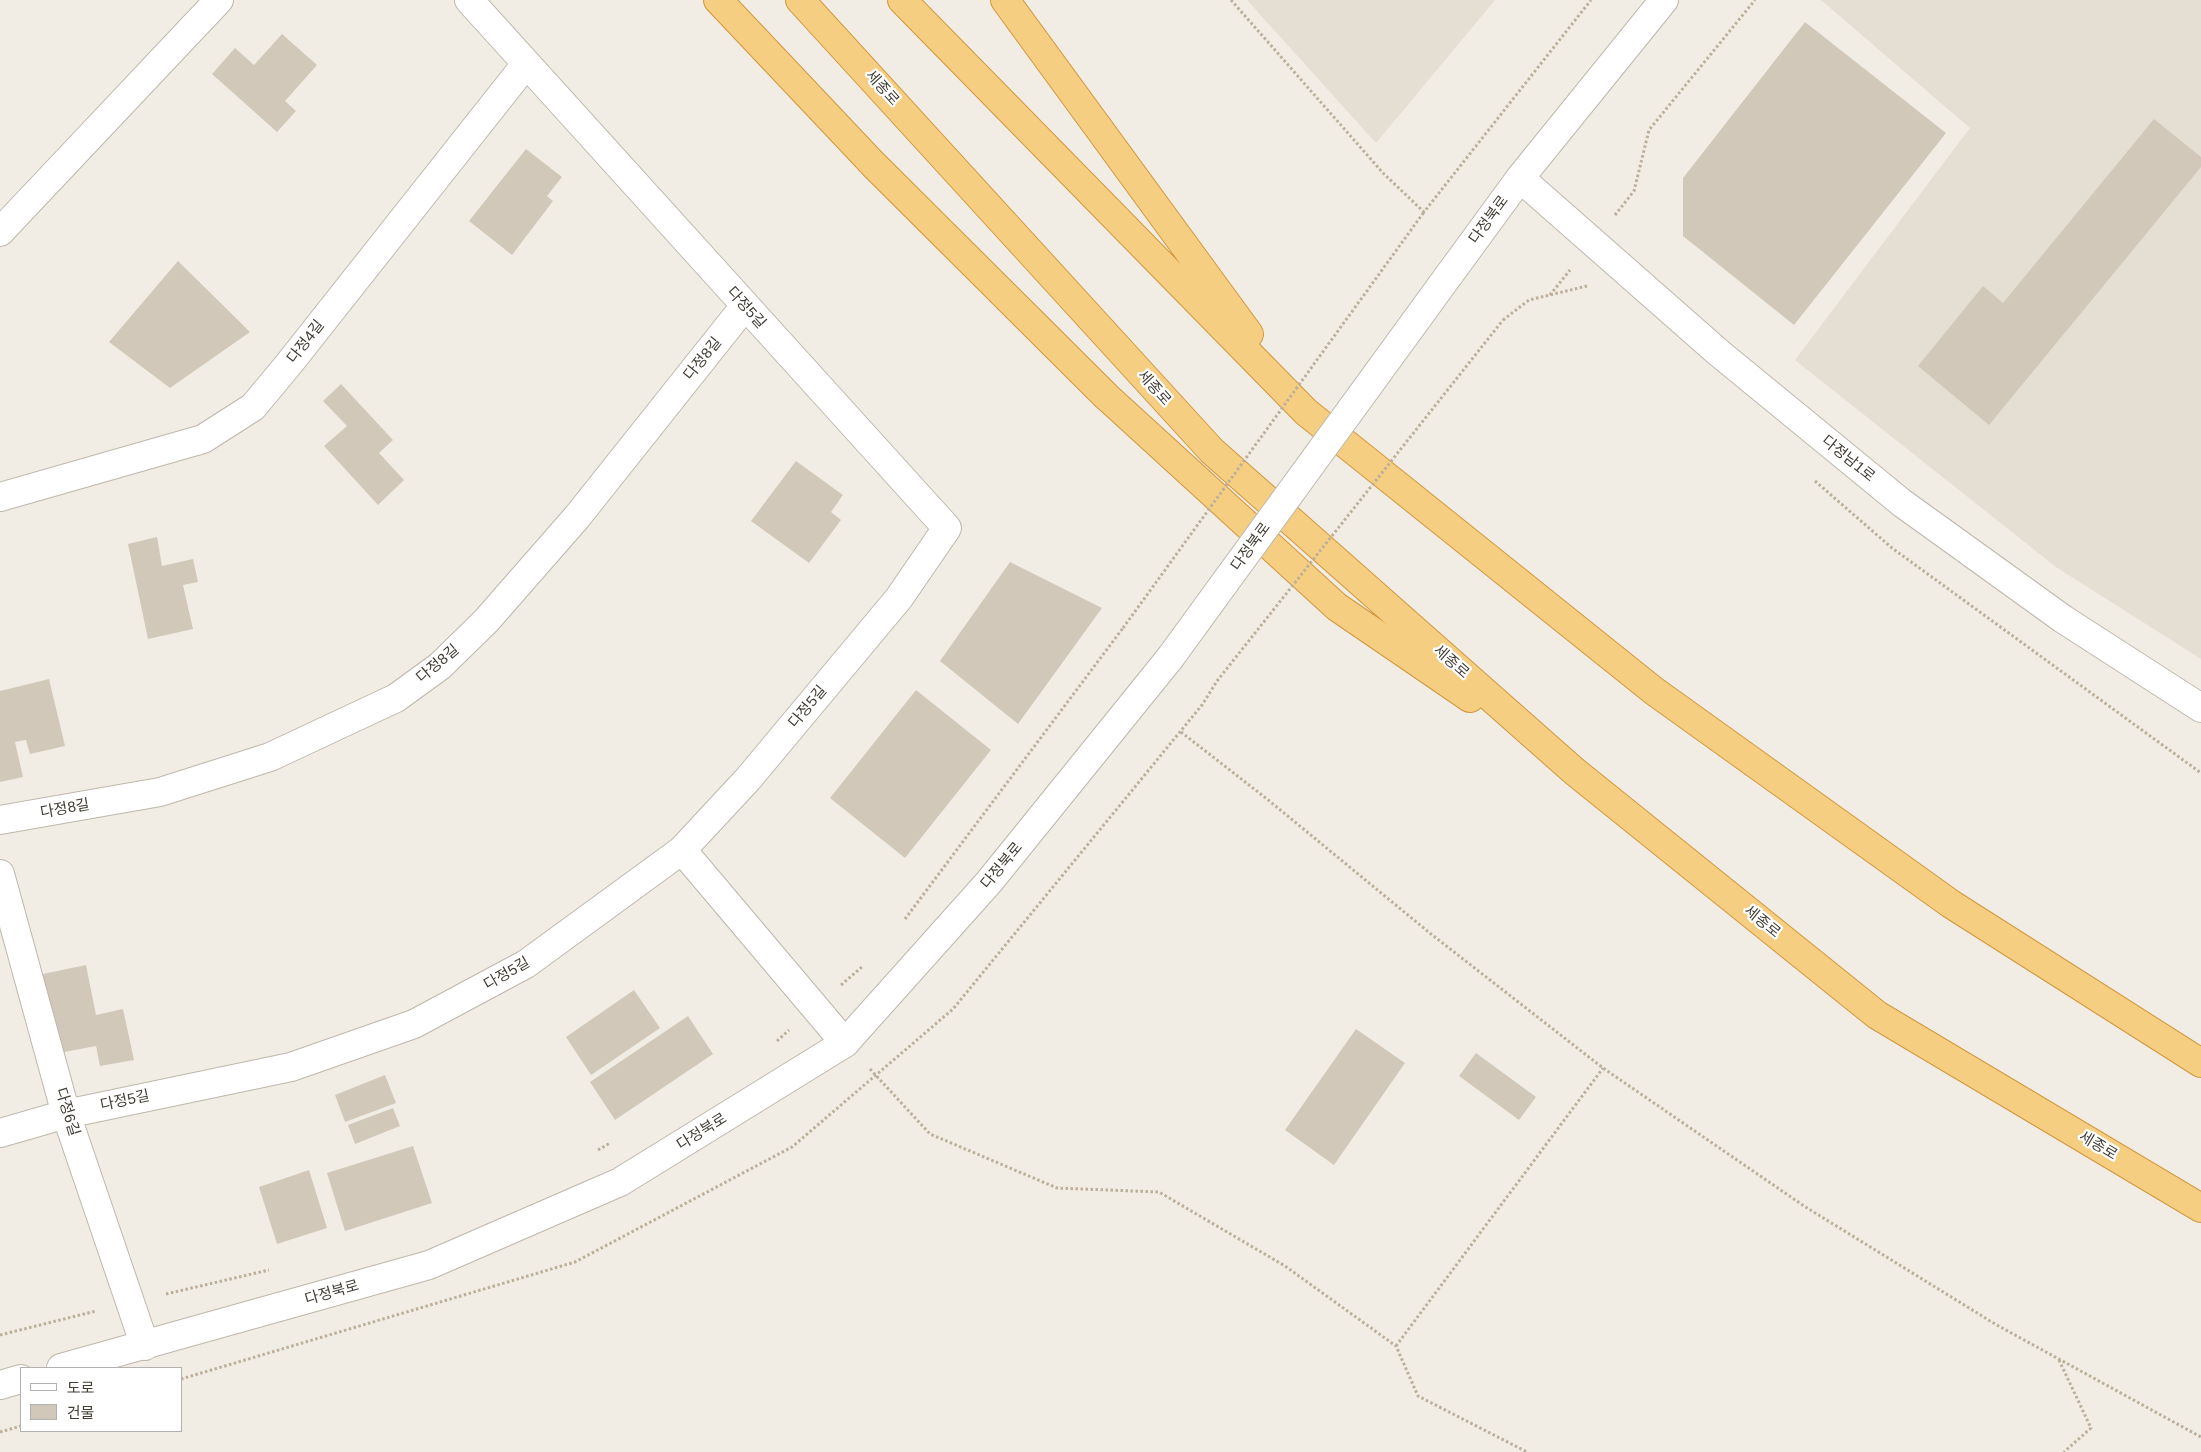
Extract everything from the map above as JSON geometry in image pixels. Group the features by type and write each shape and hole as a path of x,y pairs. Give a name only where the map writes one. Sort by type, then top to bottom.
{"highway":[{"path":"718,0 874,166 1106,396 1330,600 1574,771"},
{"name":"세종로","path":"800,0 1212,451 1574,771 1877,1016 2201,1208"},
{"path":"902,0 1306,412 1654,691 1951,904 2201,1063"},
{"path":"1004,0 1306,412"}],"street":[{"path":"0,232 219,0"},
{"name":"다정5길","path":"0,1133 66,1114 291,1066 414,1024 526,964 682,850 748,779 899,598 947,528 469,0"},
{"name":"다정북로","path":"65,1367 438,1261 620,1182 846,1043 989,882 1170,658 1520,178 1664,0"},
{"name":"다정4길","path":"0,497 203,439 253,407 526,64"},
{"name":"다정남1로","path":"1520,178 1718,352 1902,502 2063,618 2201,708"},
{"name":"다정8길","path":"0,820 160,792 270,757 396,698 440,666 486,621 577,517 744,306"},
{"path":"682,850 846,1043"},
{"name":"다정6길","path":"0,874 66,1114 144,1346"},
{"path":"0,1385 20,1379"}],"path":[{"path":"1231,0 1383,173 1424,212"},
{"path":"900,926 1123,628 1424,212 1591,0"},
{"path":"1634,191 1648,130 1755,0"},
{"path":"1217,681 1504,320"},
{"path":"1181,732 1267,799 1430,934 1603,1068 1804,1206 1995,1324 2201,1437"},
{"path":"768,1046 867,962"},
{"path":"846,1043 930,1134 1057,1188 1159,1192 1285,1266 1396,1346 1418,1396 1527,1452"},
{"path":"1396,1346 1603,1068"},
{"path":"597,1150 614,1141"},
{"path":"0,1335 130,1302 274,1269"},
{"path":"2059,1360 2091,1428 2064,1452"},
{"path":"0,1432 20,1426"}],"shaded area":[{"path":"1247,0 1495,0 1376,143"},
{"path":"1821,0 2201,0 2201,659 2056,567 1795,360 1970,128"}],"building":[{"path":"1805,22 1946,133 1794,325 1683,236 1683,178"},
{"path":"282,34 317,65 285,101 296,111 277,132 212,74 235,48 254,65"},
{"path":"2154,119 2201,157 2201,167 1989,425 1918,366 1983,286 2003,303"},
{"path":"526,149 562,177 547,196 553,201 512,255 469,221"},
{"path":"178,261 250,332 170,388 109,342"},
{"path":"341,384 393,440 379,453 404,480 378,505 324,446 347,426 323,401"},
{"path":"796,461 843,495 831,512 841,520 809,563 751,521"},
{"path":"157,537 162,566 193,559 198,582 183,585 193,629 148,639 128,544"},
{"path":"1010,562 1102,608 1018,724 940,661"},
{"path":"49,679 65,746 30,754 26,740 15,742 23,777 0,782 0,691"},
{"path":"916,690 991,750 905,858 830,798"},
{"path":"86,965 96,1015 123,1009 134,1060 100,1066 96,1046 54,1054 38,975"},
{"path":"634,990 660,1028 591,1075 566,1037"},
{"path":"688,1016 713,1054 615,1120 590,1082"},
{"path":"1356,1029 1405,1063 1334,1165 1285,1130"},
{"path":"1476,1053 1536,1097 1519,1120 1459,1076"},
{"path":"385,1075 396,1103 345,1122 335,1095"},
{"path":"393,1108 400,1126 355,1144 348,1125"},
{"path":"413,1146 432,1203 345,1231 327,1173"},
{"path":"309,1170 327,1228 277,1244 259,1187"}]}
